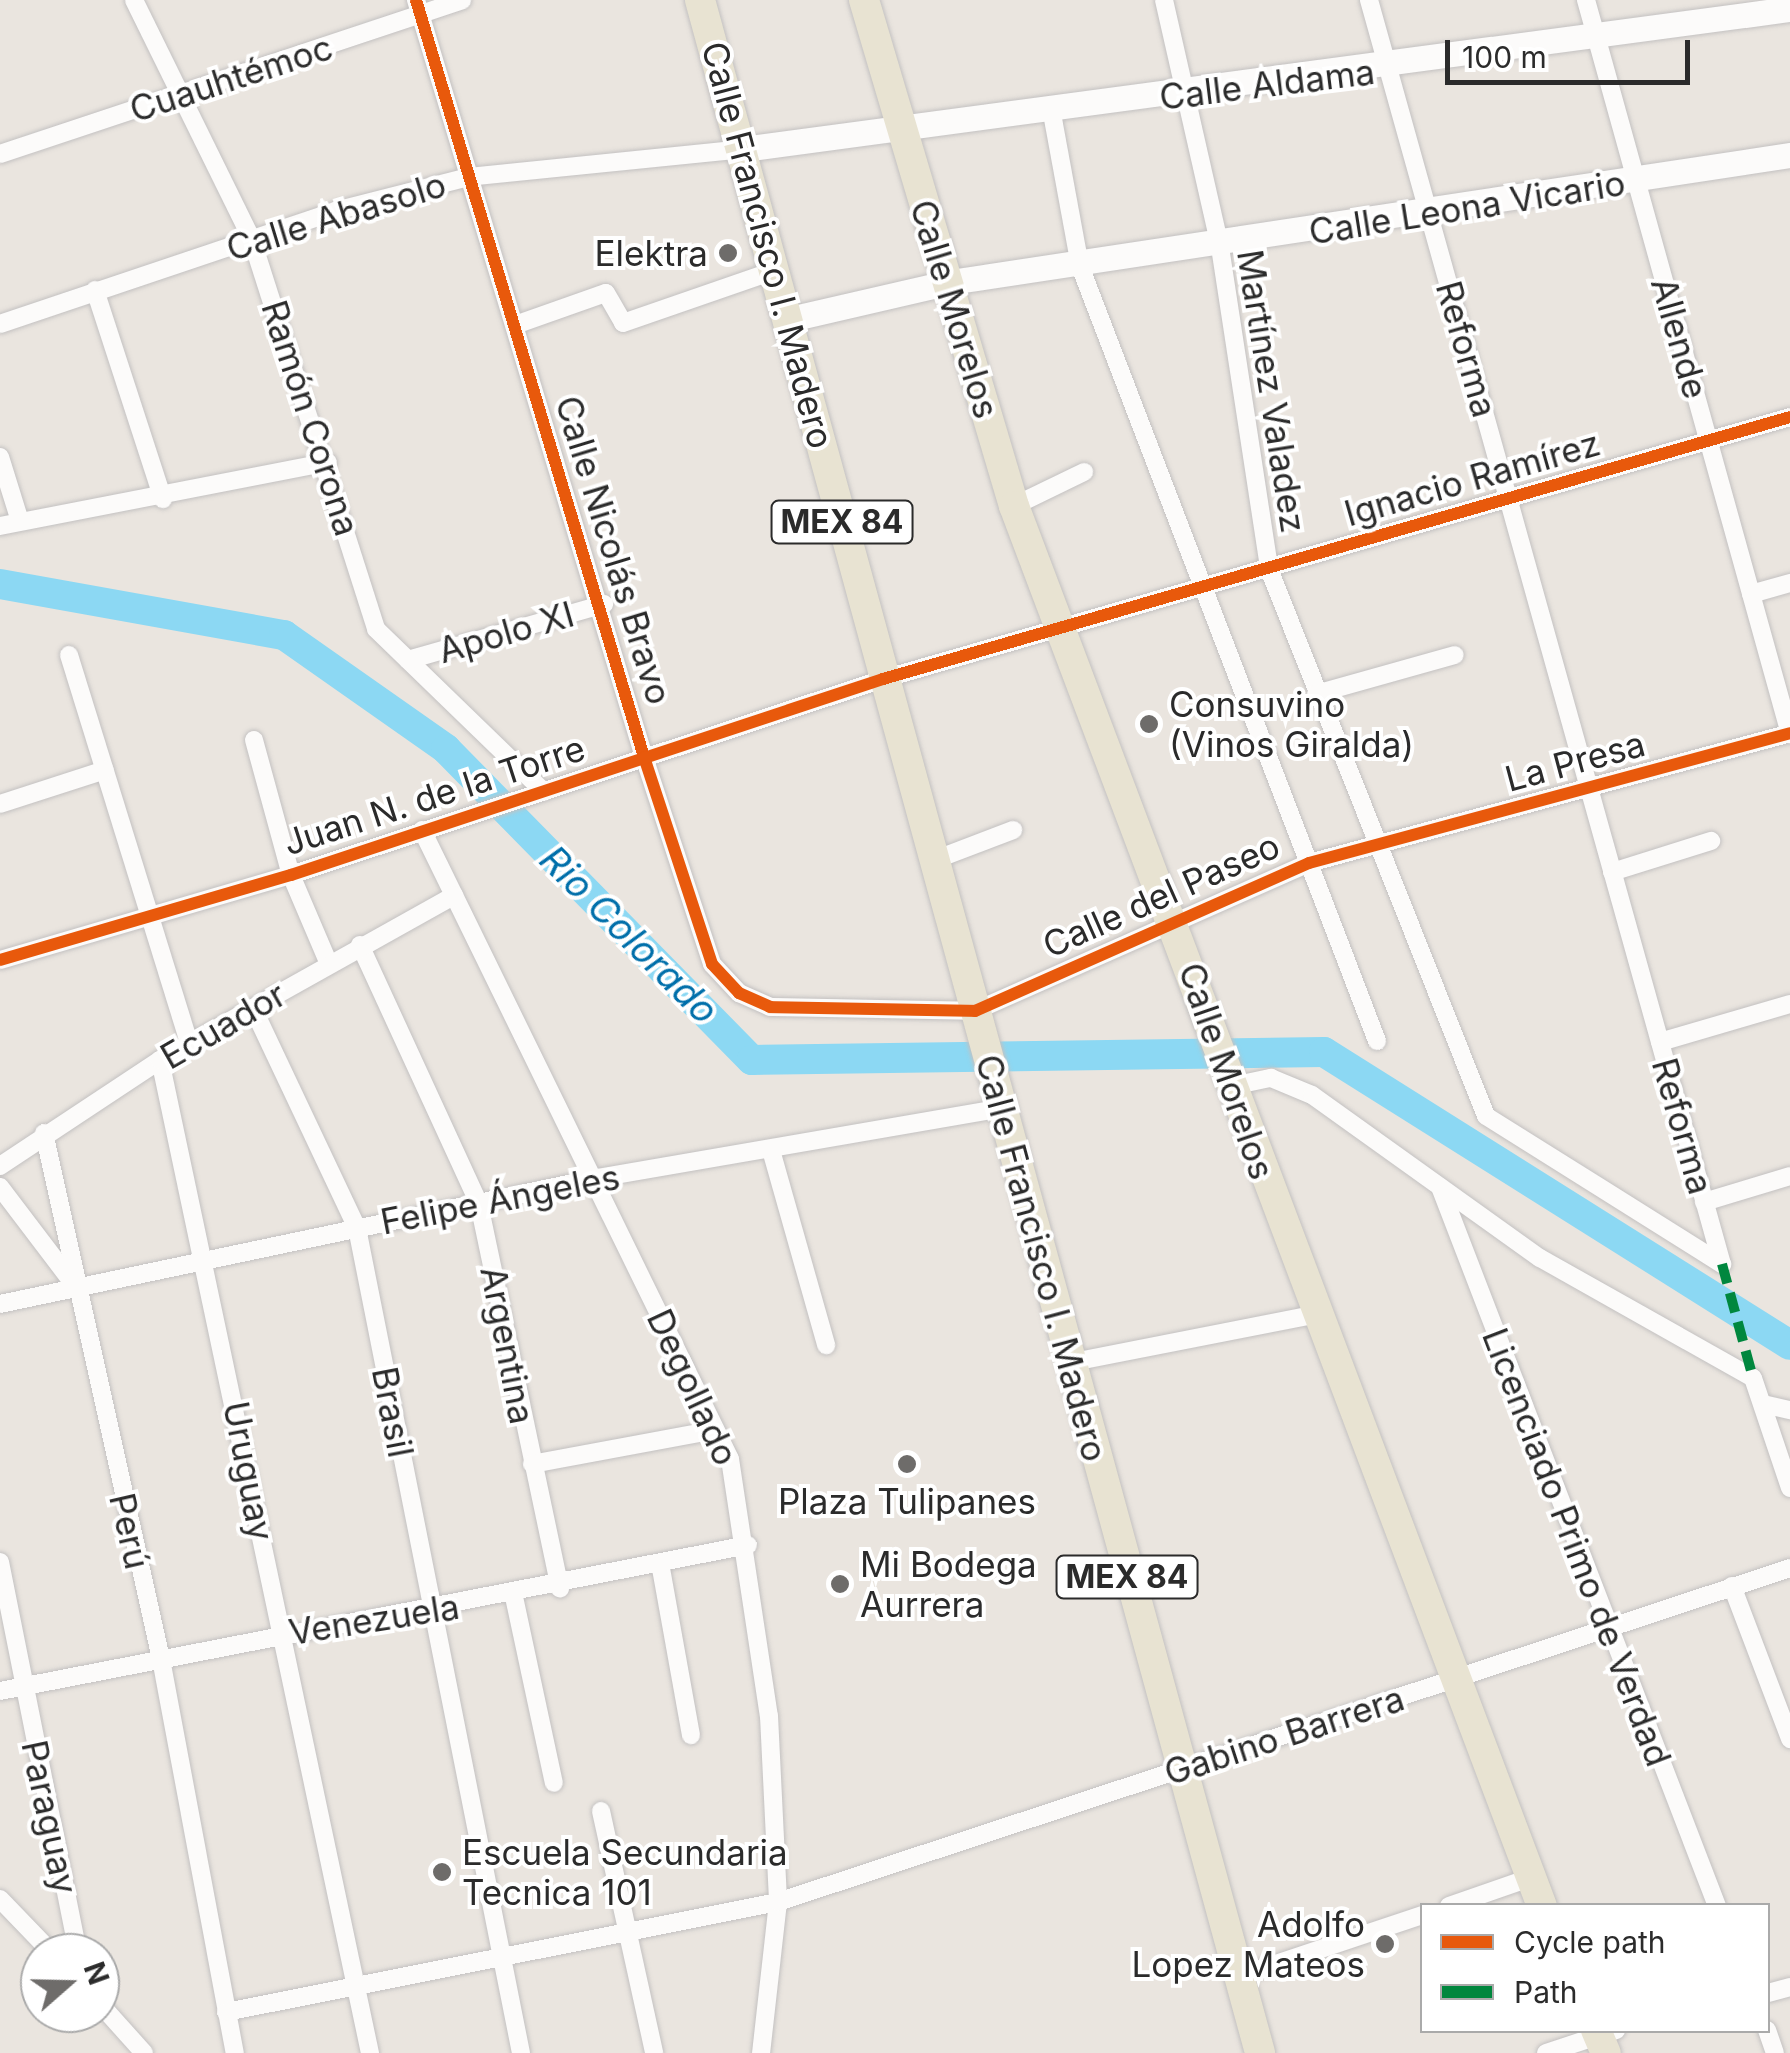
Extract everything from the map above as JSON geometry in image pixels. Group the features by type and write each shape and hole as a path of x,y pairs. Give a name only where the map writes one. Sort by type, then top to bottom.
{"main road":[{"name":"Calle Francisco I. Madero","path":"700,0 790,319 1068,1363 1260,2053"},
{"name":"Calle Morelos","path":"864,0 1014,506 1174,920 1450,1680 1536,1892"},
{"name":"Calle Aldama","path":"743,148 1388,69 1788,8"},
{"name":"Calle Leona Vicario","path":"790,319 950,282 1220,247 1790,156"}],"street":[{"name":"Ramón Corona","path":"134,0 252,240 328,462 376,629 535,796"},
{"name":"Cuauhtémoc","path":"0,154 178,95 417,6 462,0"},
{"name":"Martínez Valadez","path":"1164,0 1190,95 1220,247 1269,569 1486,1116 1722,1264"},
{"name":"Reforma","path":"1369,0 1722,1264"},
{"name":"Allende","path":"1586,0 1790,733"},
{"name":"Calle Nicolás Bravo","path":"417,6 604,604 644,757 712,964 739,993 770,1007 975,1011"},
{"path":"1050,108 1080,266 1210,586 1377,1040"},
{"name":"Calle Abasolo","path":"0,324 252,240 468,177 743,148"},
{"path":"515,325 606,293 623,323 776,270"},
{"path":"94,290 163,499"},
{"name":"Ignacio Ramírez","path":"883,679 1790,417"},
{"path":"0,457 19,518"},
{"path":"0,526 19,518 163,499 328,462"},
{"path":"1014,506 1084,472"},
{"path":"1752,594 1790,583"},
{"name":"Apolo XI","path":"408,660 604,604"},
{"path":"1316,694 1455,655"},
{"path":"68,656 190,1044"},
{"name":"Juan N. de la Torre","path":"0,960 150,912 291,875 883,679"},
{"name":"La Presa","path":"1376,845 1790,733"},
{"path":"254,740 291,875 329,964"},
{"path":"0,804 105,770"},
{"name":"Degollado","path":"422,830 597,1178 715,1430 748,1545 778,1902 761,2053"},
{"path":"932,860 1013,830"},
{"path":"1612,872 1711,841"},
{"name":"Calle del Paseo","path":"975,1011 1309,863 1376,845"},
{"name":"Ecuador","path":"0,1166 44,1133 160,1060 360,945 454,896"},
{"name":"Argentina","path":"360,945 479,1204 560,1588"},
{"path":"1660,1042 1790,1004"},
{"name":"Brasil","path":"253,1008 357,1228 472,1836 502,1953 521,2053"},
{"name":"Uruguay","path":"160,1060 207,1259 330,1883 370,2053"},
{"path":"1228,1075 1271,1078 1312,1095 1440,1187 1654,1329 1753,1378 1790,1488"},
{"name":"Felipe Ángeles","path":"0,1304 71,1285 597,1178 771,1150 1001,1104"},
{"name":"Perú","path":"44,1133 71,1285 160,1659 208,1930 235,2053"},
{"path":"771,1150 826,1345"},
{"path":"1704,1202 1790,1176"},
{"path":"0,1187 71,1285"},
{"name":"Licenciado Primo de Verdad","path":"1440,1187 1604,1622 1717,1903"},
{"path":"1068,1363 1317,1314"},
{"path":"1763,1404 1790,1410"},
{"path":"532,1464 715,1430"},
{"name":"Venezuela","path":"0,1692 282,1633 560,1588 748,1545"},
{"name":"Paraguay","path":"0,1562 74,1933"},
{"path":"660,1563 691,1735"},
{"name":"Gabino Barrera","path":"226,2012 357,1992 502,1953 778,1902 1450,1680 1604,1622 1790,1568"},
{"path":"1732,1586 1790,1739"},
{"path":"514,1597 554,1783"},
{"path":"600,1810 654,2053"},
{"path":"1468,1903 1536,1892"},
{"path":"0,1899 33,1933"},
{"path":"1240,1976 1420,1915"},
{"path":"120,2026 144,2053"},
{"path":"1546,2053 1604,2037"}],"waterway":[{"name":"Rio Colorado","path":"0,584 284,635 446,749 752,1060 1324,1052 1790,1345"}],"marked path":[{"path":"1722,1264 1753,1378"}],"cycle path":[{"path":"416,0 644,757 712,964 739,993 770,1007 975,1011 1309,863 1790,733"},
{"path":"0,960 291,875 883,679 1790,417"}],"place":[{"name":"Elektra","path":"728,253"},
{"name":"Consuvino (Vinos Giralda)","path":"1149,724"},
{"name":"Plaza Tulipanes","path":"907,1464"},
{"name":"Mi Bodega Aurrera","path":"840,1584"},
{"name":"Escuela Secundaria Tecnica 101","path":"442,1872"},
{"name":"Adolfo Lopez Mateos","path":"1385,1944"}]}
